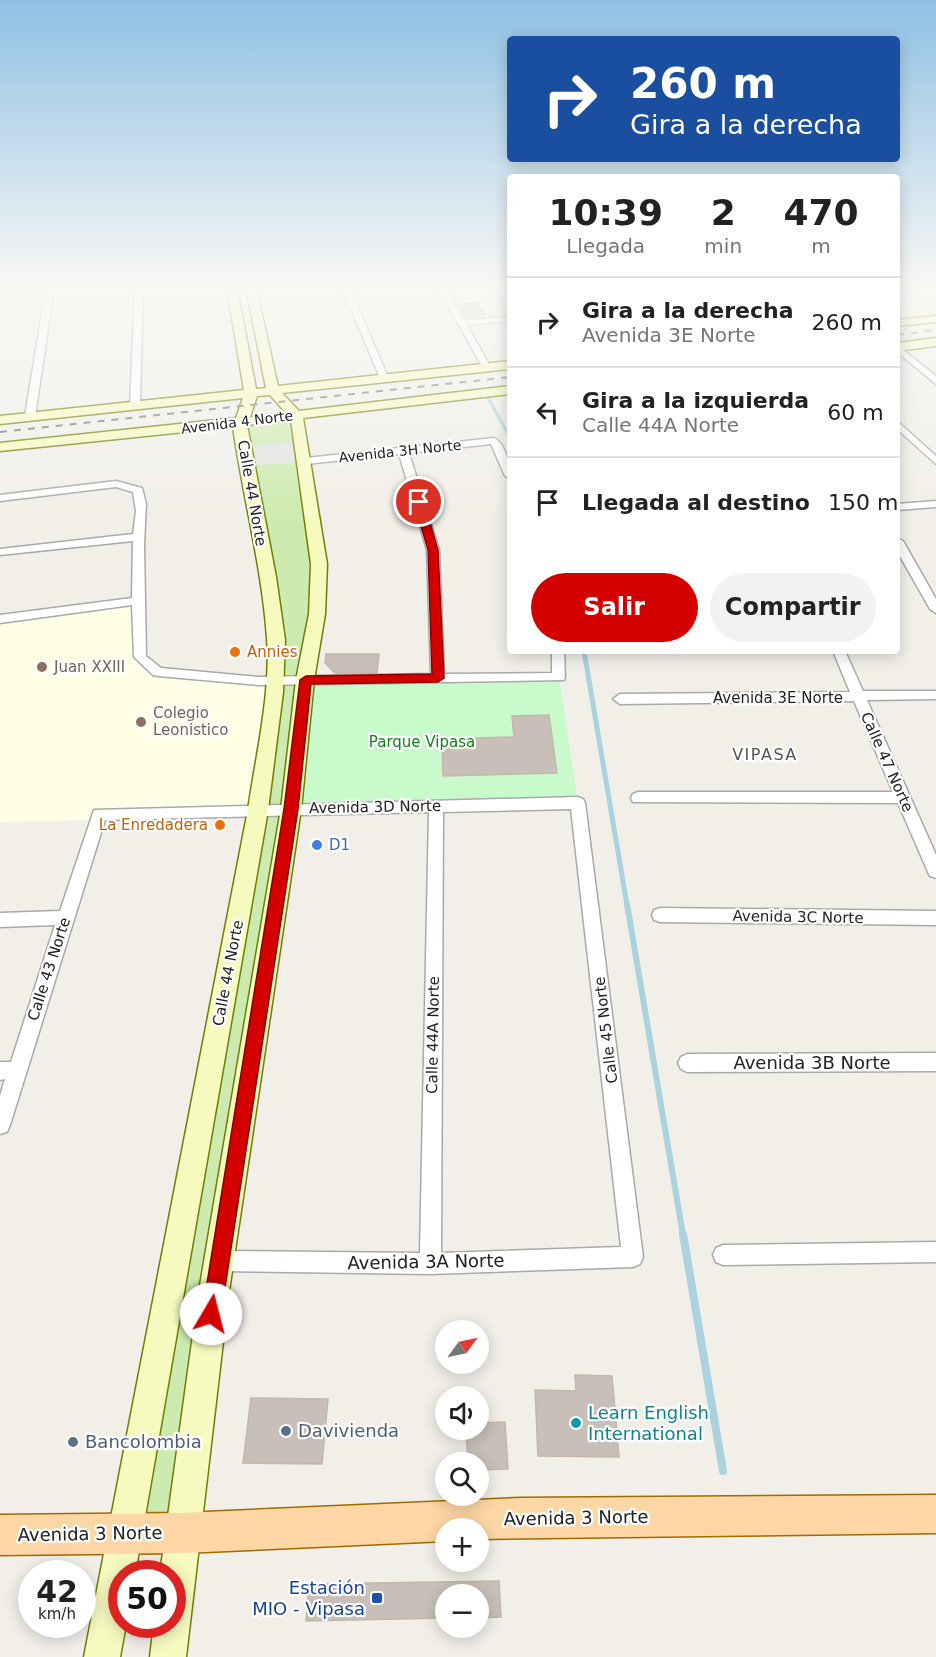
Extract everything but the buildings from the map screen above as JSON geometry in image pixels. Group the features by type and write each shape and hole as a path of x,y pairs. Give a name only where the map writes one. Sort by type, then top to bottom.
{"main road":[{"name":"Calle 44 Norte","path":"102,1657 258,810 274,681 276,640 268,578 246,466 241,422 251,394 246,365"},
{"path":"179,1560 219,1261 291,809 306,680 317,614 319,564 306,461 296,415 273,391 268,365"},
{"name":"Avenida 4 Norte","path":"0,420 507,365"},
{"name":"Avenida 4 Norte","path":"0,447 241,422 507,390"},
{"name":"Avenida 3 Norte","path":"0,1535 182,1533 520,1518 936,1514"},
{"path":"168,1657 170,1638"}],"street":[{"path":"30,416 38,365"},
{"path":"135,406 136,365"},
{"path":"379,365 385,380"},
{"path":"918,365 936,381"},
{"path":"900,427 936,461"},
{"name":"Avenida 3H Norte","path":"306,461 494,441 507,469"},
{"path":"403,450 433,550 438,678"},
{"path":"0,498 116,484 138,490 143,503 138,537 137,601 140,657 158,672 274,681 559,677 558,654"},
{"path":"900,507 936,504"},
{"path":"0,552 138,537"},
{"path":"900,546 936,609"},
{"path":"0,619 137,601"},
{"name":"Calle 47 Norte","path":"840,654 936,873"},
{"name":"Avenida 3E Norte","path":"620,699 936,696"},
{"path":"638,798 903,797"},
{"name":"Avenida 3D Norte","path":"99,814 578,802"},
{"name":"Calle 45 Norte","path":"578,802 633,1257"},
{"name":"Calle 44A Norte","path":"430,1264 436,806"},
{"name":"Calle 43 Norte","path":"0,1125 8,1071 66,918 99,814"},
{"name":"Avenida 3C Norte","path":"660,915 936,918"},
{"path":"0,920 66,918"},
{"name":"Avenida 3B Norte","path":"687,1063 936,1062"},
{"path":"723,1255 936,1252"},
{"name":"Avenida 3A Norte","path":"219,1261 430,1264 633,1257"}],"shaded area":[{"path":"302,441 306,461 246,466 243,447"},
{"name":"Colegio Leonistico","path":"137,601 140,657 158,671 275,681 258,810 97,820 0,822 0,619"}],"green space":[{"path":"296,415 302,441 243,447 241,422"},
{"path":"306,461 319,564 182,1533 126,1532 275,671 246,466"},
{"name":"Parque Vipasa","path":"559,677 578,803 291,809 305,680"}],"waterway":[{"path":"488,398 507,432"},
{"path":"585,654 627,905"},
{"path":"627,904 683,1235"},
{"path":"683,1234 723,1471"}],"railway":[{"path":"0,432 507,377"}],"place":[{"name":"Annies","path":"235,652"},
{"name":"Juan XXIII","path":"42,667"},
{"name":"Colegio Leonistico","path":"141,722"},
{"name":"La Enredadera","path":"220,825"},
{"name":"D1","path":"317,845"},
{"name":"Learn English International","path":"576,1423"},
{"name":"Davivienda","path":"286,1431"},
{"name":"Bancolombia","path":"73,1442"},
{"name":"Estación MIO - Vipasa","path":"377,1598"}],"district":[{"name":"VIPASA","path":"765,754"}],"route":[{"path":"211,1314 291,809 306,680 438,678 433,550 419,502"}]}
